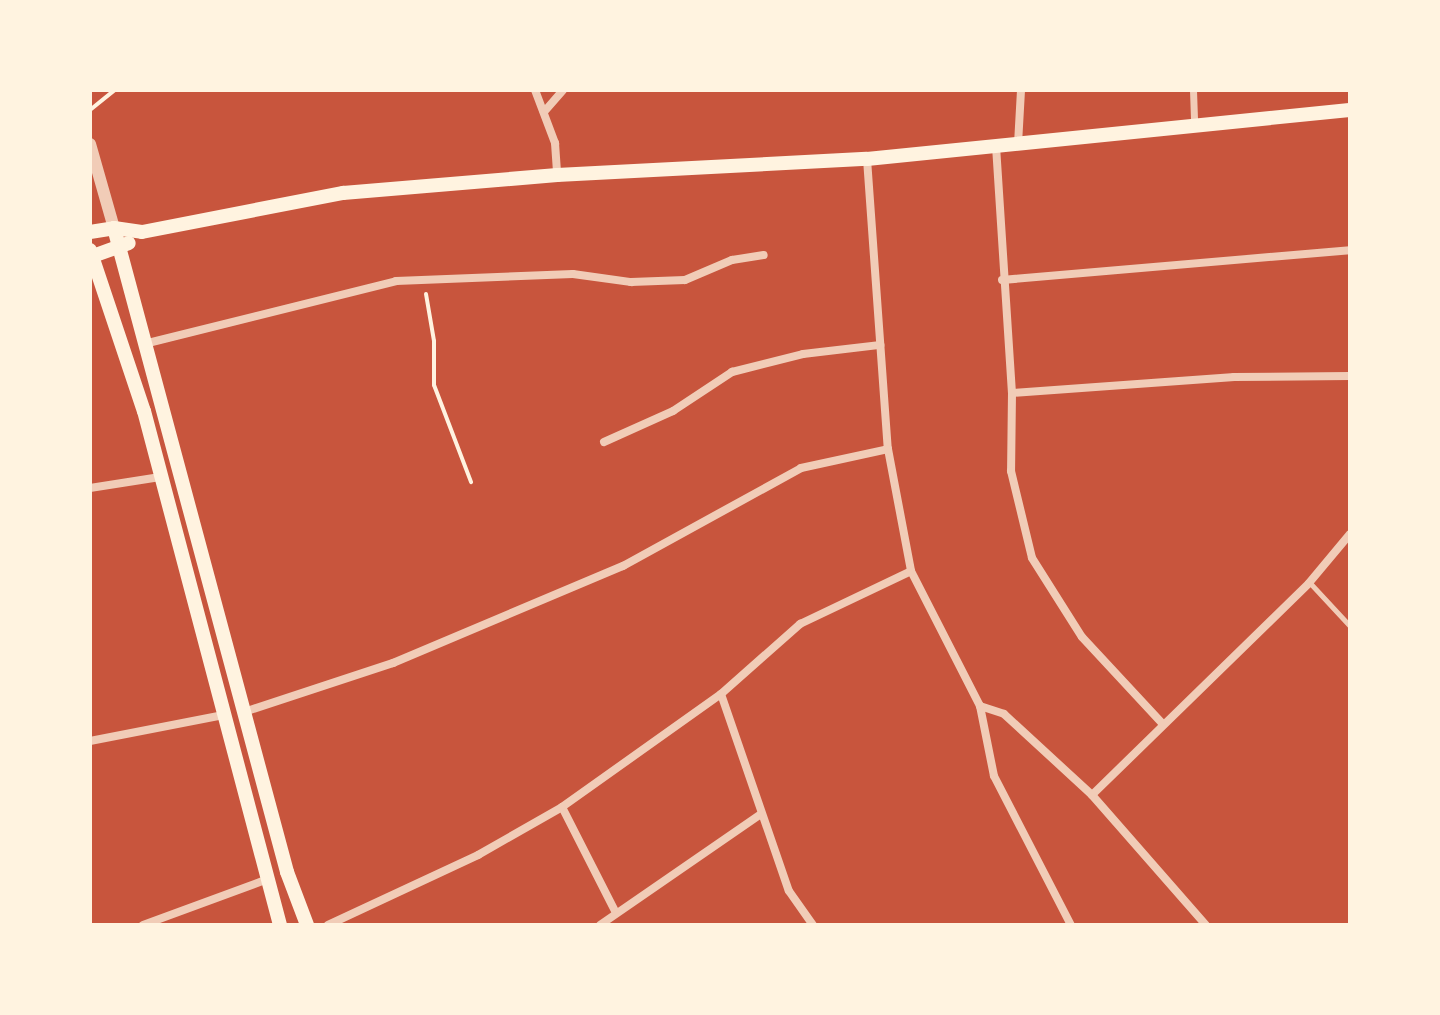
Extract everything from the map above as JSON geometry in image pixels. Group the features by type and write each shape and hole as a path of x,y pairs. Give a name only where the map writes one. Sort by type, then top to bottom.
{"main road":[{"path":"90,232 114,228 142,232 343,193 557,175 867,159 1194,123 1350,110"},
{"path":"114,228 122,248 247,711 287,872 307,925"},
{"path":"142,232 122,248 91,255 160,477 265,880 280,925"}],"street":[{"path":"535,90 555,143 557,175"},
{"path":"544,112 563,90"},
{"path":"1018,144 1021,90"},
{"path":"1193,90 1194,123"},
{"path":"90,144 114,228"},
{"path":"996,146 1002,280 1012,393 1011,471 1032,558 1082,637 1162,723"},
{"path":"867,159 888,449 911,571 980,706 994,776 1071,925"},
{"path":"1002,280 1350,250"},
{"path":"148,343 396,281 573,274 631,282 685,280 732,260 764,255"},
{"path":"604,442 673,411 732,372 803,354 880,345"},
{"path":"1012,393 1234,377 1350,376"},
{"path":"247,711 393,663 623,566 801,468 888,449"},
{"path":"90,488 160,477"},
{"path":"1092,795 1162,723 1309,583 1350,534"},
{"path":"328,925 478,855 562,807 721,694 800,624 911,571"},
{"path":"721,694 789,891 813,925"},
{"path":"980,706 1004,714 1092,795 1206,925"},
{"path":"90,741 224,715"},
{"path":"562,807 616,913"},
{"path":"600,925 761,814"},
{"path":"143,925 265,880"}],"lane":[{"path":"1309,583 1350,626"}],"path":[{"path":"90,110 115,90"},
{"path":"425,280 434,385 471,482"}]}
